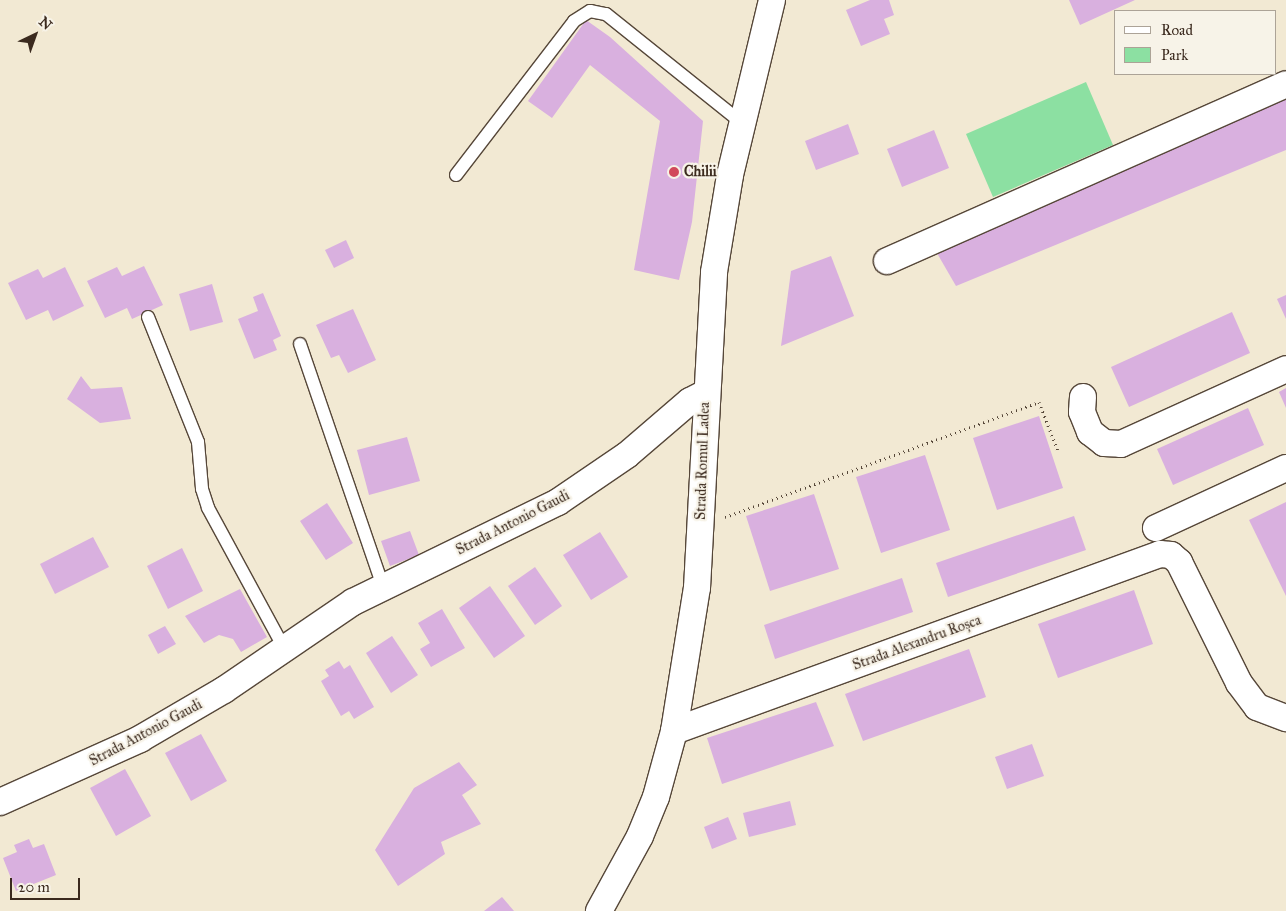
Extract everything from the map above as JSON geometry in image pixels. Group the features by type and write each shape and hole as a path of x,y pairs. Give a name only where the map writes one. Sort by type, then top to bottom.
{"street":[{"name":"Strada Romul Ladea","path":"599,911 640,836 656,797 674,732 697,588 714,272 742,123 772,0"},
{"path":"887,261 1286,84"},
{"path":"1083,397 1082,412 1090,432 1104,442 1121,444 1286,369"},
{"name":"Strada Antonio Gaudi","path":"0,802 140,739 216,695 353,602 558,502 627,455 690,400 706,394"},
{"path":"1156,528 1286,468"},
{"name":"Strada Alexandru Roșca","path":"674,732 1160,554 1171,556 1179,562 1238,683 1257,708 1286,718"}],"lane":[{"path":"456,175 574,21 590,11 606,14 742,123"},
{"path":"148,317 198,442 202,489 208,508 284,648"},
{"path":"300,344 383,587"}],"path":[{"path":"726,517 1039,402 1058,451"}],"green space":[{"path":"1086,82 1113,145 993,197 966,134"}],"building":[{"path":"870,0 889,0 894,15 884,19 890,34 861,46 846,10"},
{"path":"1069,0 1135,0 1080,25"},
{"name":"Chilii","path":"586,20 610,37 703,121 692,222 679,280 634,270 660,121 590,65 552,118 528,101"},
{"path":"1286,96 1286,150 956,286 934,248"},
{"path":"848,124 859,154 816,170 805,141"},
{"path":"934,130 949,168 902,187 887,149"},
{"path":"346,240 354,258 334,268 325,250"},
{"path":"831,256 854,316 781,346 791,271"},
{"path":"144,266 163,305 132,319 127,308 105,318 87,281 117,267 122,276"},
{"path":"65,267 84,306 53,321 48,310 26,320 8,283 38,269 43,278"},
{"path":"212,284 223,322 190,331 179,294"},
{"path":"263,293 281,336 273,340 277,350 254,359 238,319 258,311 253,297"},
{"path":"1286,295 1286,319 1277,299"},
{"path":"353,309 376,360 348,373 339,355 331,358 316,325"},
{"path":"1232,312 1250,353 1129,407 1111,367"},
{"path":"81,376 91,389 122,387 131,419 100,423 67,399"},
{"path":"1286,388 1286,408 1279,392"},
{"path":"1248,408 1264,445 1173,485 1157,449"},
{"path":"1039,416 1063,488 997,510 973,438"},
{"path":"407,437 420,481 369,495 357,450"},
{"path":"925,455 950,530 881,553 856,477"},
{"path":"814,494 839,569 770,591 746,516"},
{"path":"1286,502 1286,596 1249,520"},
{"path":"327,503 353,543 326,560 300,521"},
{"path":"1074,516 1086,550 948,597 936,563"},
{"path":"410,531 419,555 390,566 381,541"},
{"path":"600,532 628,577 591,600 563,555"},
{"path":"93,537 109,567 55,594 40,564"},
{"path":"182,548 203,591 168,609 147,566"},
{"path":"535,567 562,606 535,625 508,586"},
{"path":"902,578 913,612 775,659 764,625"},
{"path":"490,586 525,636 494,658 459,608"},
{"path":"240,589 267,637 241,652 233,639 219,635 204,643 185,616"},
{"path":"1134,590 1153,644 1058,678 1038,624"},
{"path":"442,609 465,648 431,667 420,649 430,643 418,623"},
{"path":"165,626 176,644 158,654 148,635"},
{"path":"392,636 418,675 391,693 366,653"},
{"path":"969,649 986,697 863,741 845,694"},
{"path":"339,661 344,669 350,665 374,707 354,719 349,711 341,716 321,681 329,676 325,670"},
{"path":"816,702 834,746 722,784 707,738"},
{"path":"201,734 227,781 191,801 165,753"},
{"path":"1032,744 1044,776 1007,789 995,757"},
{"path":"459,762 477,785 462,795 481,824 441,842 445,854 398,886 375,850 414,788"},
{"path":"125,769 151,816 116,836 90,788"},
{"path":"790,801 796,825 749,837 743,813"},
{"path":"728,817 737,839 712,849 704,827"},
{"path":"29,839 33,848 44,844 56,875 16,891 3,858 17,852 14,845"},
{"path":"502,897 514,911 484,911"}],"place":[{"name":"Chilii","path":"674,172"}]}
